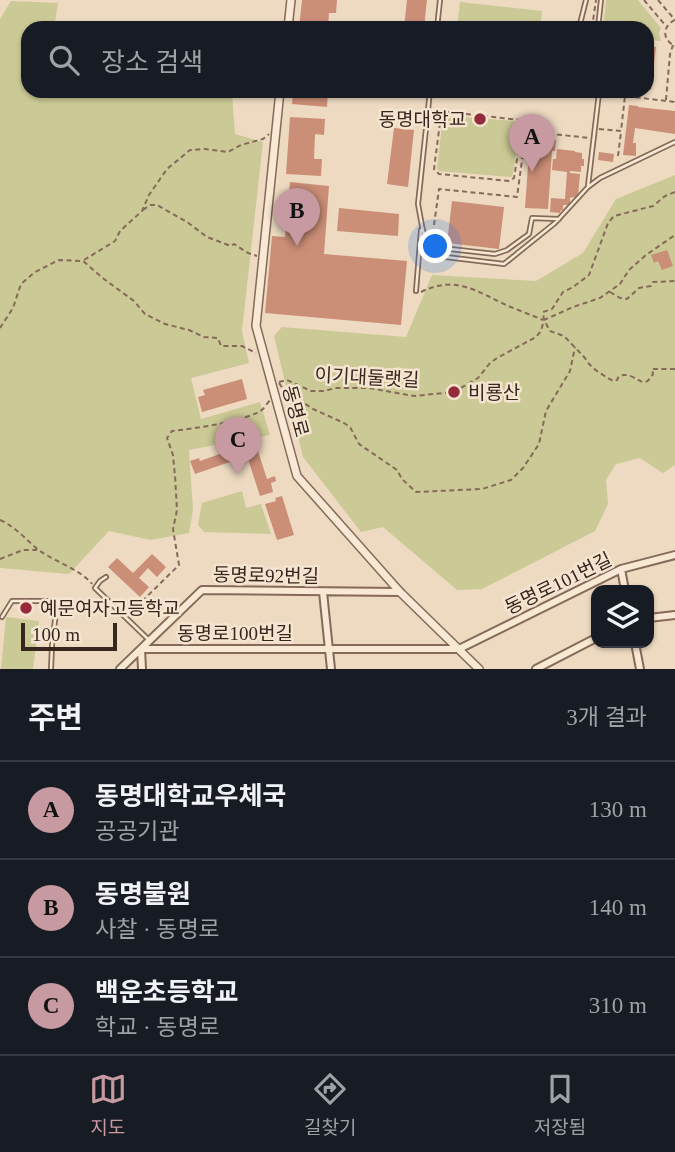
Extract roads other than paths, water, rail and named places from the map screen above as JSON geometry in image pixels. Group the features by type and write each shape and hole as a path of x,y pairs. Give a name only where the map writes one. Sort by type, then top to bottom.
{"street":[{"path":"289,21 291,0"},
{"name":"동명로","path":"279,98 257,326 297,476 400,592 479,669"},
{"name":"동명로101번길","path":"459,649 621,569 675,555"},
{"path":"621,569 624,585"},
{"name":"동명로92번길","path":"120,669 201,590 400,592"},
{"path":"323,592 331,669"},
{"path":"654,617 675,615"},
{"path":"536,669 591,641"},
{"path":"636,648 640,669"},
{"path":"141,649 142,669"},
{"name":"동명로100번길","path":"141,649 459,649"}],"lane":[{"path":"438,21 440,0"},
{"path":"581,21 586,0"},
{"path":"599,21 601,0"},
{"path":"429,98 418,204 429,255 504,264 558,219 600,177 675,142"},
{"path":"588,187 598,98"},
{"path":"426,244 495,254 506,250 528,234 532,218 558,219"},
{"path":"416,291 422,226"},
{"path":"106,578 95,588 150,641"},
{"path":"2,617 12,601 48,601 54,605 56,612 51,669"}],"place":[{"name":"동명대학교","path":"480,119"},
{"name":"동명대학교우체국","path":"532,172"},
{"name":"동명불원","path":"297,246"},
{"name":"비룡산","path":"454,392"},
{"name":"백운초등학교","path":"238,475"},
{"name":"예문여자고등학교","path":"26,608"}]}
